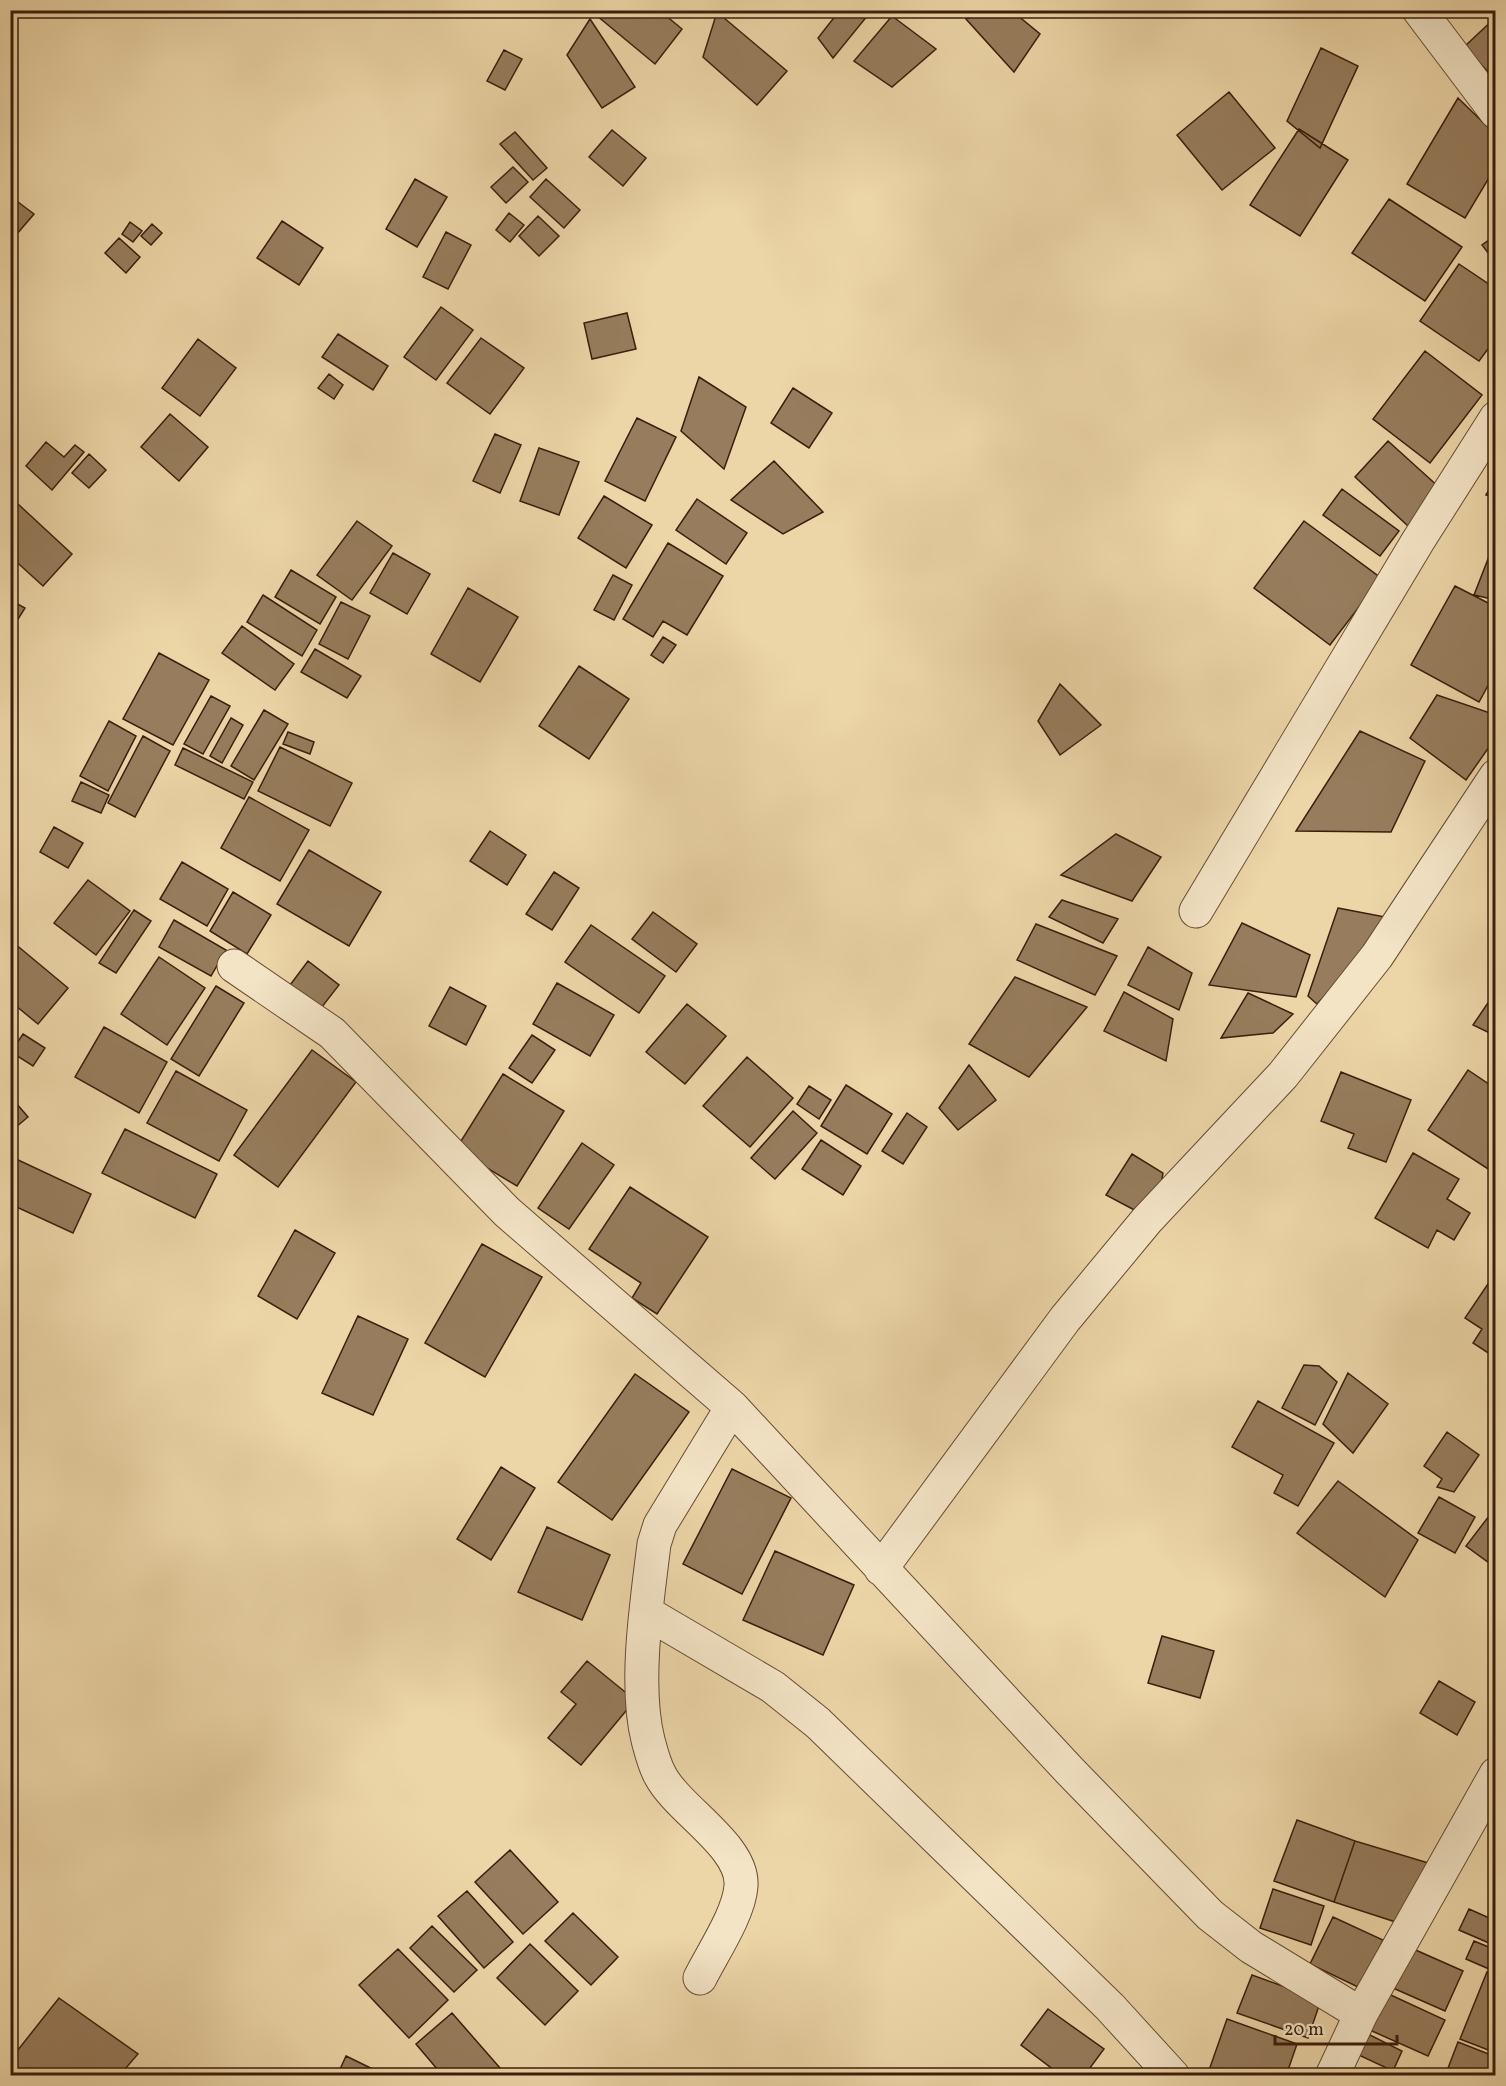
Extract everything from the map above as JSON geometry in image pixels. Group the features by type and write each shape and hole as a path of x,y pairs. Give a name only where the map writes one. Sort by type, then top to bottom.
{"street":[{"path":"1419,10 1496,112"},
{"path":"1196,911 1418,541 1496,418"},
{"path":"881,1569 1065,1319 1147,1220 1283,1075 1370,965 1496,776"},
{"path":"234,966 332,1033 507,1212 732,1407 1138,1844 1210,1915 1251,1947 1361,2014"},
{"path":"700,1978 736,1905 741,1887 740,1872 734,1858 682,1804 660,1775 648,1739 643,1705 648,1613 654,1544 660,1525 732,1407"},
{"path":"648,1613 773,1687 818,1722 1110,2007 1173,2076"},
{"path":"1333,2076 1361,2014 1496,1774"}],"building":[{"path":"590,10 659,10 682,29 655,64"},
{"path":"840,10 859,10 868,15 833,58 818,38"},
{"path":"994,10 1011,10 1040,34 1014,72 966,19"},
{"path":"717,12 787,71 757,105 703,57"},
{"path":"892,16 936,49 892,87 854,61"},
{"path":"1496,17 1496,80 1464,47"},
{"path":"590,19 635,87 602,108 567,55"},
{"path":"1321,48 1358,66 1320,148 1287,121"},
{"path":"504,50 522,59 505,90 487,81"},
{"path":"1229,92 1275,148 1222,190 1177,135"},
{"path":"1458,98 1496,135 1496,166 1465,218 1407,184"},
{"path":"1299,129 1348,160 1300,236 1250,205"},
{"path":"612,130 646,158 623,186 589,157"},
{"path":"515,132 547,168 533,180 500,144"},
{"path":"513,167 528,182 506,203 491,187"},
{"path":"415,179 447,197 417,247 386,229"},
{"path":"546,179 580,210 564,228 530,197"},
{"path":"10,196 34,214 10,242"},
{"path":"1389,199 1462,247 1425,301 1352,253"},
{"path":"509,213 524,225 510,242 496,230"},
{"path":"538,216 559,236 539,256 519,236"},
{"path":"282,221 323,248 299,285 257,258"},
{"path":"130,222 142,231 133,242 122,234"},
{"path":"152,224 162,233 151,245 141,236"},
{"path":"446,232 471,245 448,289 423,277"},
{"path":"1496,235 1496,263 1482,245"},
{"path":"119,238 140,257 126,273 105,253"},
{"path":"1459,264 1496,289 1496,338 1479,361 1420,321"},
{"path":"441,307 473,330 436,380 404,357"},
{"path":"627,313 636,349 592,359 584,323"},
{"path":"338,334 388,366 373,390 322,357"},
{"path":"481,338 524,368 490,414 447,383"},
{"path":"198,339 236,368 200,416 162,388"},
{"path":"1425,351 1482,395 1430,463 1373,419"},
{"path":"329,374 343,385 334,399 318,388"},
{"path":"699,377 746,407 724,469 681,431"},
{"path":"793,388 832,413 809,448 771,423"},
{"path":"170,414 208,447 179,481 141,447"},
{"path":"637,418 676,437 645,501 605,481"},
{"path":"495,434 521,445 500,493 473,481"},
{"path":"1388,441 1441,489 1408,526 1355,477"},
{"path":"46,442 64,457 75,445 84,452 52,490 26,466"},
{"path":"539,448 579,462 559,515 520,501"},
{"path":"89,454 106,470 89,488 72,473"},
{"path":"774,461 823,512 783,534 731,500"},
{"path":"1496,478 1496,499 1486,495"},
{"path":"1342,489 1399,531 1380,556 1323,515"},
{"path":"604,496 652,525 626,568 578,538"},
{"path":"697,499 747,533 726,564 676,530"},
{"path":"18,504 72,554 43,586 10,556 10,512"},
{"path":"357,521 392,546 352,600 317,575"},
{"path":"1304,521 1381,578 1330,645 1254,588"},
{"path":"668,543 723,576 687,635 663,621 653,637 623,619"},
{"path":"393,553 430,574 407,614 370,593"},
{"path":"1490,554 1496,556 1496,600 1474,595"},
{"path":"291,570 336,597 320,624 275,597"},
{"path":"613,575 632,585 614,620 594,610"},
{"path":"1455,586 1496,607 1496,671 1479,702 1411,665"},
{"path":"468,588 518,617 480,682 431,654"},
{"path":"263,595 317,630 302,656 247,622"},
{"path":"10,600 25,608 10,632"},
{"path":"341,602 370,616 348,659 319,644"},
{"path":"242,626 294,664 275,690 222,653"},
{"path":"663,637 676,645 663,663 651,655"},
{"path":"315,649 361,676 347,698 301,672"},
{"path":"159,653 209,680 173,745 123,719"},
{"path":"579,666 629,699 589,759 539,726"},
{"path":"1060,684 1101,725 1060,755 1038,721"},
{"path":"1437,695 1496,715 1496,737 1466,780 1410,738"},
{"path":"211,696 230,706 203,754 184,744"},
{"path":"264,710 288,724 254,780 231,766"},
{"path":"231,718 243,725 222,763 210,756"},
{"path":"109,721 136,736 108,791 80,776"},
{"path":"1360,731 1425,761 1391,832 1296,831"},
{"path":"288,732 314,742 310,754 283,744"},
{"path":"143,736 170,751 135,817 108,803"},
{"path":"280,747 352,783 330,826 258,791"},
{"path":"183,748 253,782 244,799 175,765"},
{"path":"81,782 109,795 101,813 72,801"},
{"path":"249,797 309,830 280,881 221,848"},
{"path":"54,827 83,843 68,868 40,852"},
{"path":"490,831 526,855 507,885 470,861"},
{"path":"1116,834 1161,857 1132,901 1061,875"},
{"path":"309,850 381,892 349,946 277,904"},
{"path":"182,862 228,889 207,926 160,899"},
{"path":"554,872 579,888 552,930 526,914"},
{"path":"88,880 130,911 96,955 54,923"},
{"path":"233,892 271,915 247,954 210,931"},
{"path":"1062,900 1118,919 1103,943 1049,917"},
{"path":"1338,908 1385,917 1355,964 1317,1004 1308,996"},
{"path":"134,910 151,921 116,973 99,963"},
{"path":"653,912 697,944 676,972 632,939"},
{"path":"174,920 226,950 211,976 159,947"},
{"path":"1242,923 1310,955 1296,997 1209,985"},
{"path":"1036,924 1117,956 1095,995 1017,960"},
{"path":"591,925 665,976 639,1013 565,962"},
{"path":"14,943 68,988 38,1024 10,1001 10,947"},
{"path":"1148,947 1192,973 1179,1010 1128,985"},
{"path":"159,957 205,988 167,1045 121,1014"},
{"path":"308,961 339,985 318,1012 287,989"},
{"path":"1015,977 1087,1007 1029,1077 969,1044"},
{"path":"557,983 614,1015 590,1056 533,1024"},
{"path":"216,986 244,1003 199,1076 171,1059"},
{"path":"450,987 486,1006 466,1045 429,1026"},
{"path":"1496,991 1496,1036 1473,1025"},
{"path":"1124,992 1173,1019 1166,1061 1104,1031"},
{"path":"1248,993 1293,1014 1273,1033 1221,1038"},
{"path":"687,1004 726,1036 685,1084 646,1052"},
{"path":"104,1027 167,1062 139,1113 75,1077"},
{"path":"23,1034 45,1048 33,1066 11,1052"},
{"path":"532,1035 555,1050 532,1083 509,1068"},
{"path":"312,1050 356,1082 278,1187 234,1155"},
{"path":"747,1057 793,1098 750,1147 703,1106"},
{"path":"969,1065 996,1100 958,1130 939,1108"},
{"path":"1468,1070 1496,1089 1496,1174 1428,1130"},
{"path":"176,1071 247,1110 219,1161 147,1123"},
{"path":"1341,1072 1411,1100 1386,1162 1348,1148 1354,1134 1321,1121"},
{"path":"503,1074 564,1111 517,1186 456,1149"},
{"path":"846,1085 892,1114 867,1154 821,1126"},
{"path":"809,1086 831,1100 819,1119 797,1104"},
{"path":"10,1096 28,1117 10,1132"},
{"path":"793,1111 817,1133 775,1179 751,1158"},
{"path":"907,1113 927,1127 903,1164 882,1151"},
{"path":"125,1129 217,1174 195,1218 102,1173"},
{"path":"821,1140 861,1166 843,1195 802,1169"},
{"path":"582,1143 614,1165 569,1229 538,1208"},
{"path":"1413,1153 1459,1179 1447,1199 1470,1213 1454,1240 1437,1230 1428,1248 1375,1218"},
{"path":"1132,1154 1163,1173 1158,1200 1142,1214 1106,1195"},
{"path":"16,1159 91,1194 73,1233 10,1204 10,1170"},
{"path":"630,1187 708,1237 657,1314 632,1298 641,1283 589,1249"},
{"path":"295,1230 335,1253 297,1319 258,1296"},
{"path":"482,1244 542,1277 485,1377 425,1343"},
{"path":"1496,1272 1496,1358 1473,1343 1482,1329 1465,1318"},
{"path":"358,1316 408,1339 373,1415 322,1393"},
{"path":"1304,1365 1319,1366 1337,1382 1315,1425 1282,1408"},
{"path":"1348,1373 1388,1404 1353,1453 1323,1424"},
{"path":"635,1374 689,1412 612,1520 558,1482"},
{"path":"1258,1401 1334,1443 1298,1506 1274,1493 1283,1475 1232,1447"},
{"path":"1447,1432 1479,1455 1454,1492 1437,1487 1442,1479 1424,1466"},
{"path":"501,1467 535,1488 491,1560 457,1539"},
{"path":"732,1469 791,1498 742,1594 683,1564"},
{"path":"1338,1481 1418,1540 1385,1597 1297,1533"},
{"path":"1439,1497 1475,1517 1455,1553 1418,1533"},
{"path":"1496,1507 1496,1568 1466,1546"},
{"path":"547,1527 610,1555 582,1620 518,1592"},
{"path":"775,1551 854,1585 823,1655 743,1620"},
{"path":"1162,1636 1214,1651 1200,1698 1148,1683"},
{"path":"587,1661 635,1700 581,1765 548,1738 576,1704 561,1692"},
{"path":"1439,1681 1475,1702 1457,1735 1420,1713"},
{"path":"1297,1820 1355,1841 1334,1902 1274,1881"},
{"path":"1355,1841 1435,1865 1405,1925 1334,1902"},
{"path":"510,1850 558,1902 523,1934 475,1882"},
{"path":"1273,1889 1324,1906 1311,1945 1260,1928"},
{"path":"467,1891 513,1942 484,1968 438,1916"},
{"path":"1469,1909 1496,1921 1496,1946 1459,1930"},
{"path":"573,1913 618,1957 591,1985 545,1941"},
{"path":"1333,1917 1383,1940 1360,1988 1310,1964"},
{"path":"432,1926 477,1970 454,1992 410,1948"},
{"path":"1474,1941 1496,1950 1496,1972 1466,1959"},
{"path":"530,1944 578,1991 545,2025 497,1978"},
{"path":"1402,1944 1463,1971 1445,2011 1384,1984"},
{"path":"398,1949 448,2000 409,2038 359,1985"},
{"path":"1487,1972 1496,1975 1496,2053 1460,2039"},
{"path":"1252,1975 1321,2000 1308,2038 1237,2013"},
{"path":"1380,1990 1445,2020 1428,2056 1363,2027"},
{"path":"59,1998 138,2054 119,2076 23,2076 10,2065 10,2060"},
{"path":"1048,2009 1104,2049 1084,2076 1062,2076 1021,2045"},
{"path":"452,2013 507,2076 443,2076 416,2044"},
{"path":"1227,2019 1297,2044 1286,2076 1207,2076"},
{"path":"1360,2030 1402,2051 1393,2071 1350,2051"},
{"path":"1458,2042 1496,2057 1491,2076 1445,2076"},
{"path":"346,2056 387,2076 337,2076"}]}
